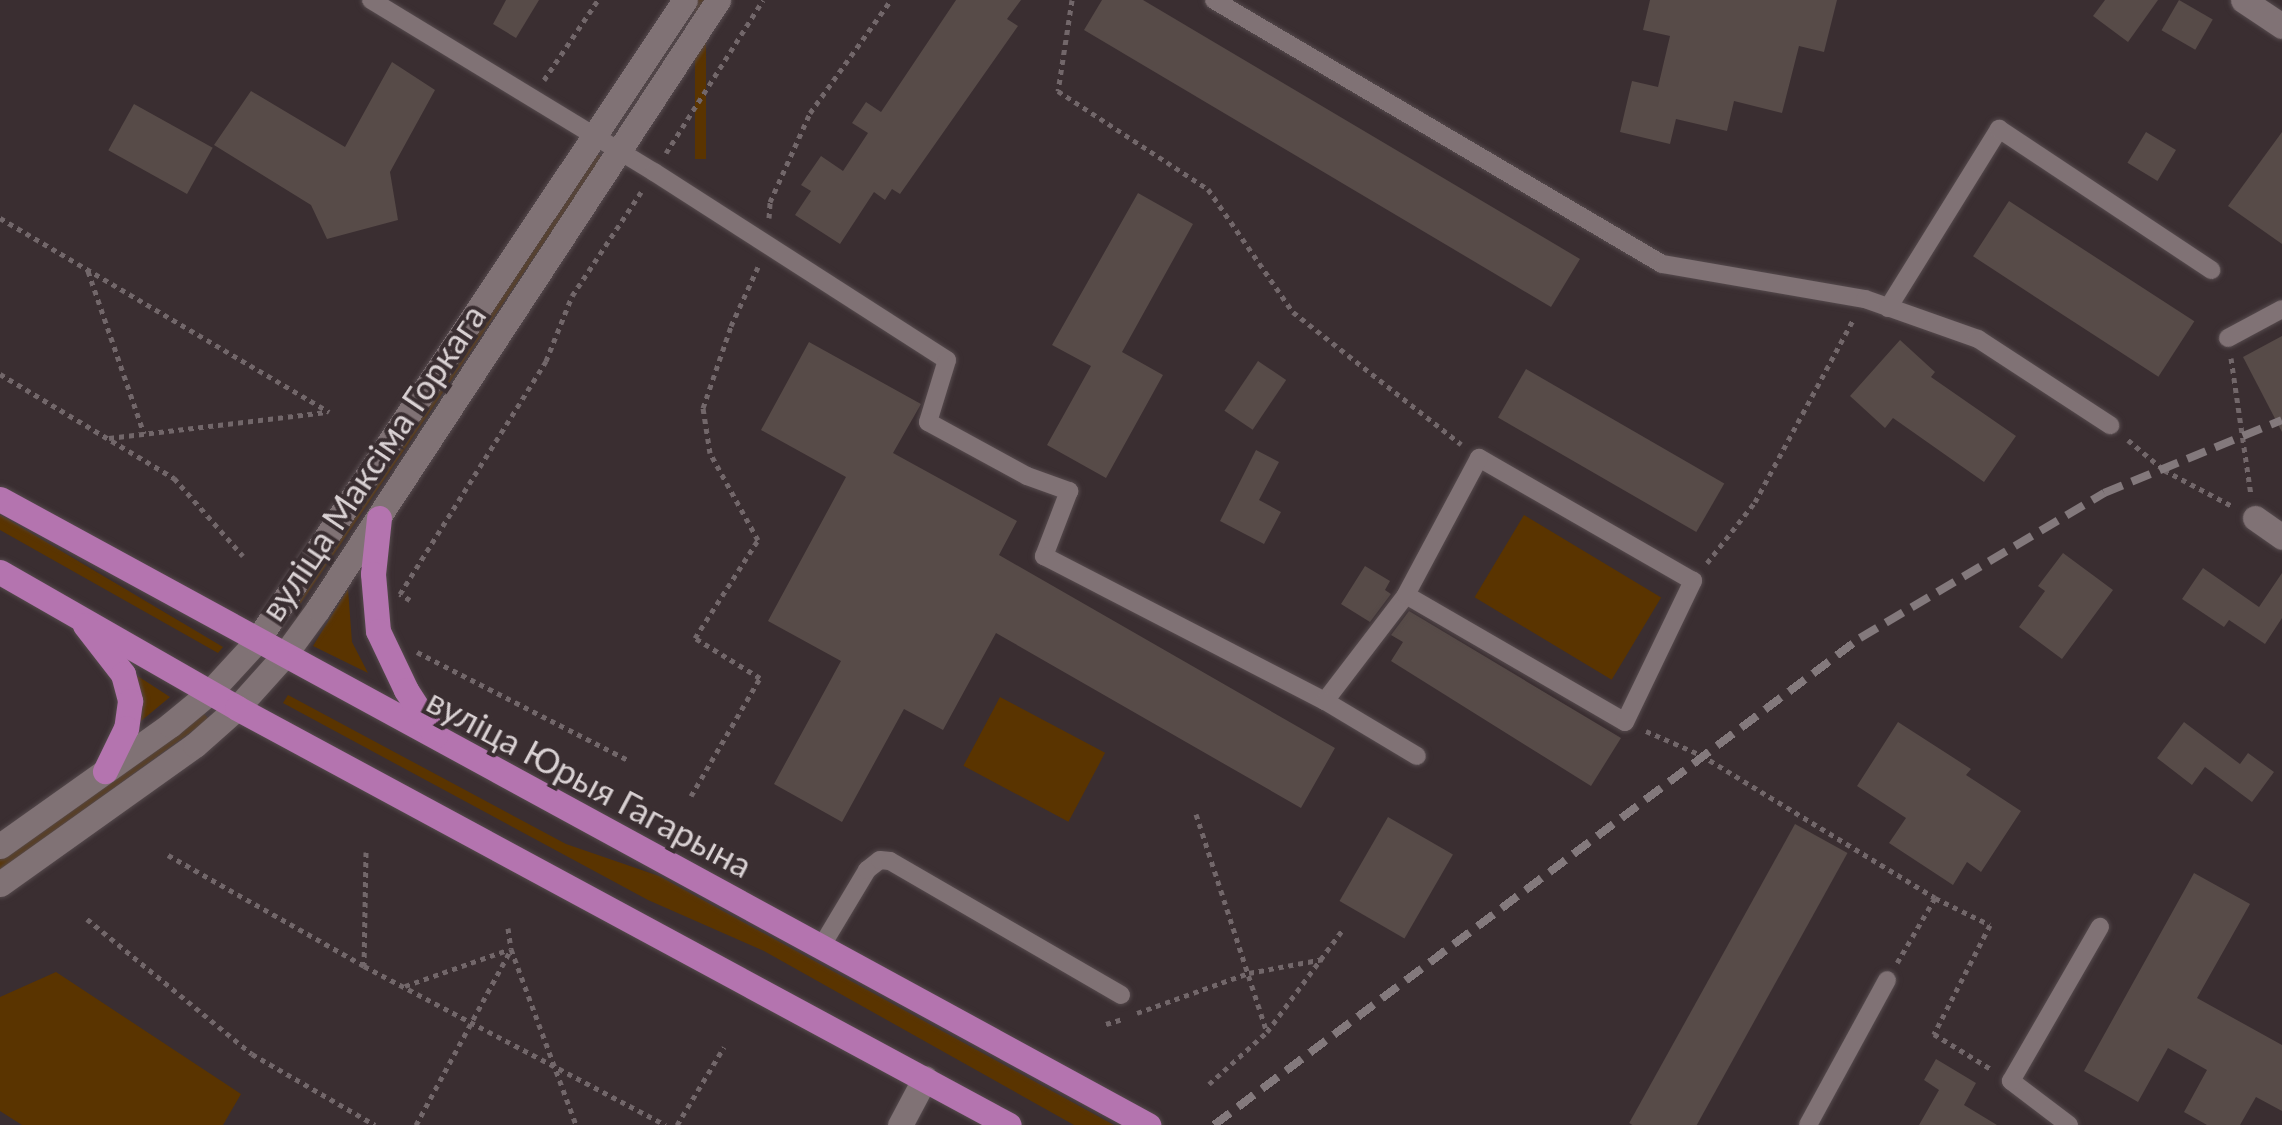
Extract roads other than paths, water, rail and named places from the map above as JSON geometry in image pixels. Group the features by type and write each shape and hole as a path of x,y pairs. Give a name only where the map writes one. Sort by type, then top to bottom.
{"main road":[{"name":"вуліца Юрыя Гагарына","path":"0,499 1148,1125"},
{"path":"378,518 373,574 378,631 406,690 438,740"},
{"path":"0,572 237,708 1010,1125"},
{"path":"79,617 123,674 130,701 126,728 105,771"}],"street":[{"name":"вуліца Максіма Горкага","path":"0,846 210,692 256,642 686,0"},
{"name":"вуліца Максіма Горкага","path":"0,884 127,796 237,708 283,656 718,0"},
{"path":"2244,0 2282,26"},
{"path":"2255,518 2282,537"},
{"path":"900,1125 925,1078"}],"lane":[{"path":"371,0 654,172 947,360 928,422 1027,476 1069,492 1044,556 1324,701 1416,756"},
{"path":"1214,0 1662,264 1864,300 1978,339 2110,425"},
{"path":"1888,308 1999,129 2210,270"},
{"path":"2228,338 2282,309"},
{"path":"1324,701 1406,594 1479,458 1693,581 1625,722 1406,594"},
{"path":"820,947 867,870 880,860 890,861 1121,995"},
{"path":"2070,1125 2011,1081 2100,927"},
{"path":"1808,1125 1887,980"}],"railway":[{"path":"1214,1125 1860,638 2104,493 2282,420"}]}
